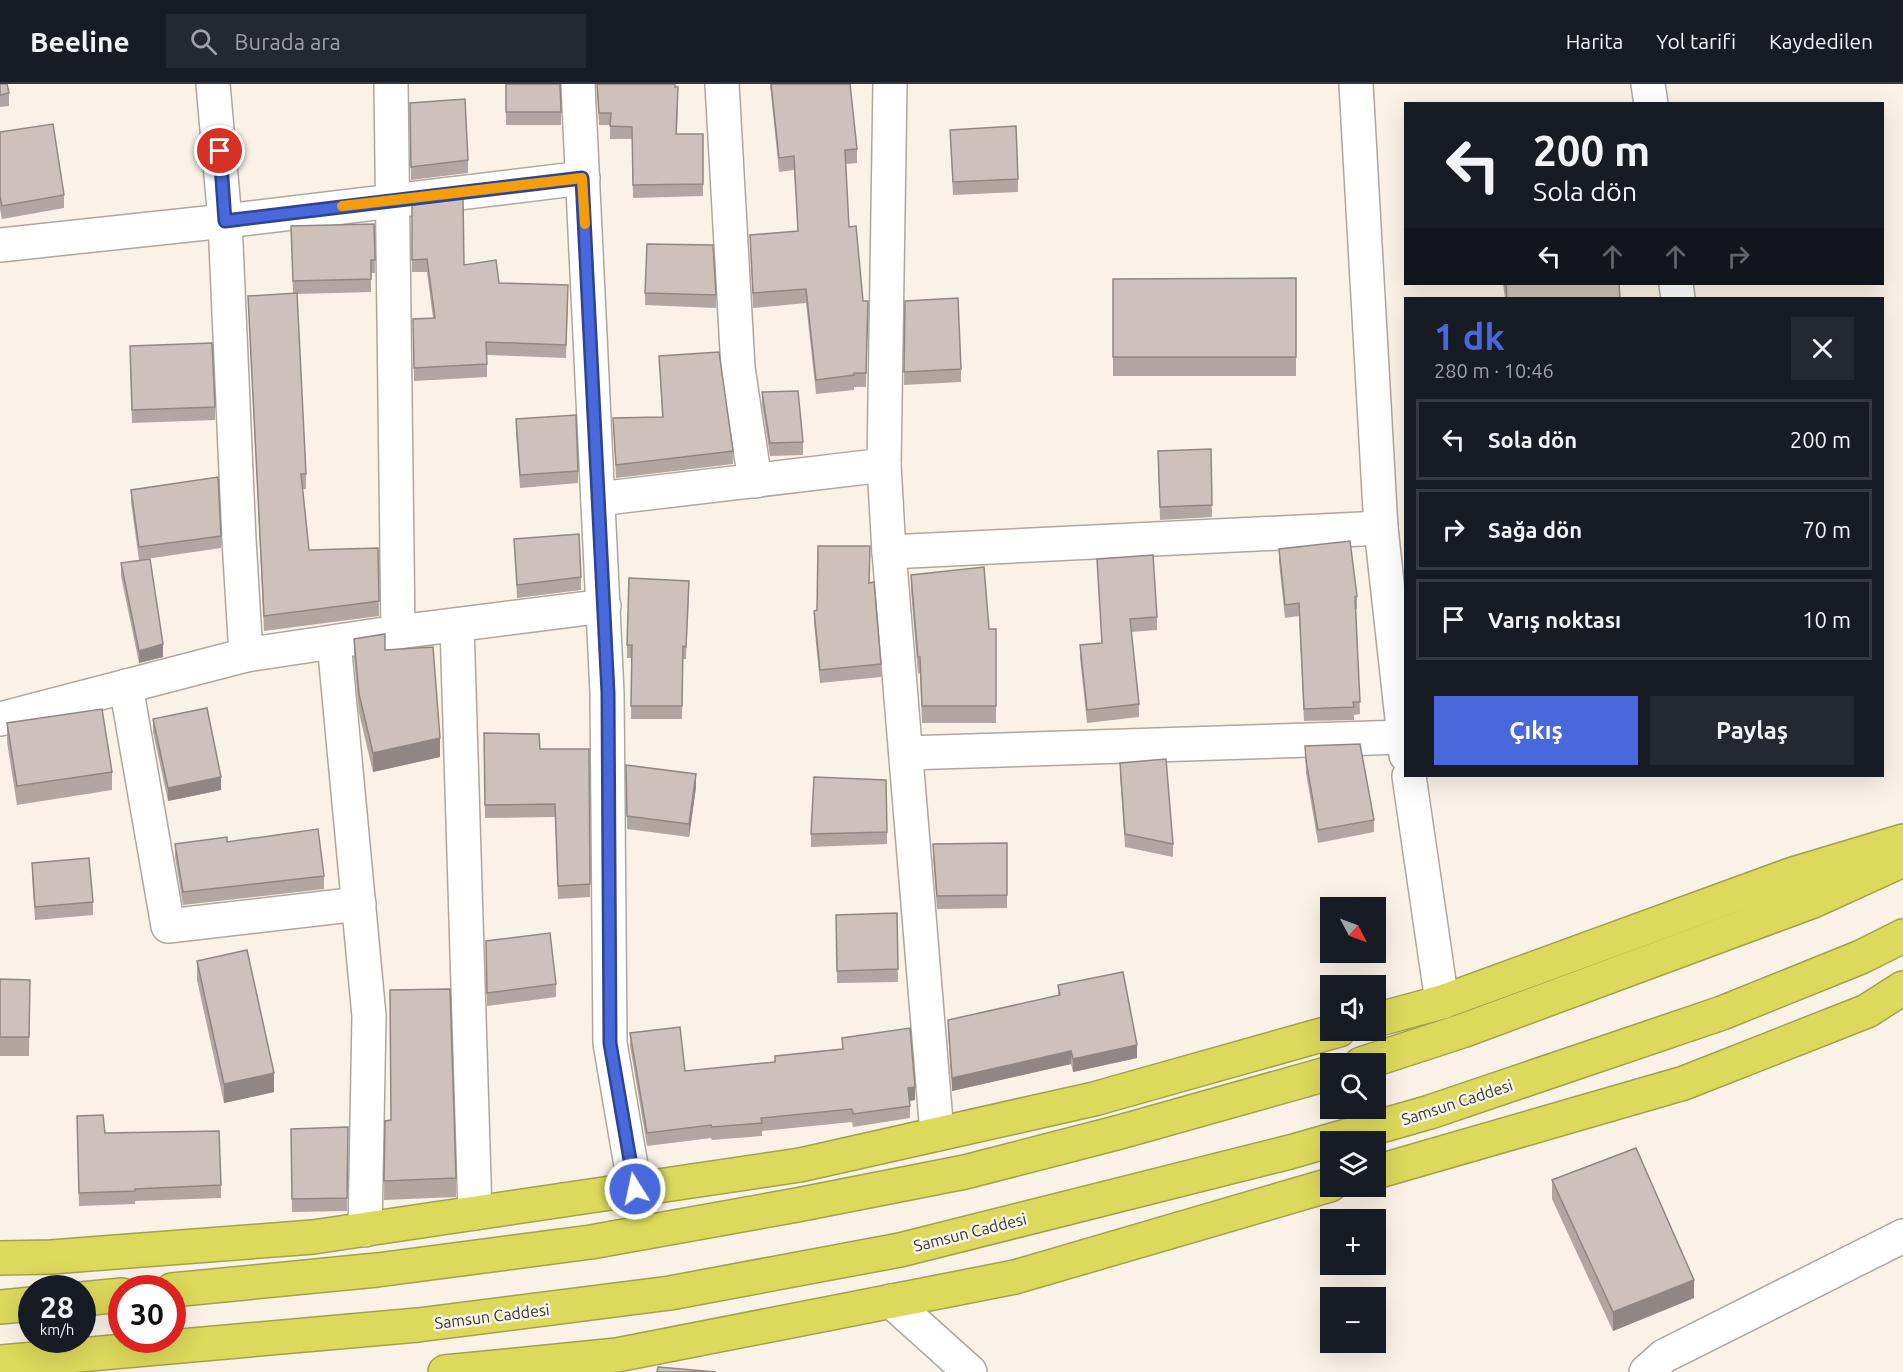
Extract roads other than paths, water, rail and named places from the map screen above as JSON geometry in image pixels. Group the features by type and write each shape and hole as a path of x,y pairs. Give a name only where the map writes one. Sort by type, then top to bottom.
{"highway":[{"path":"1386,1017 1442,1002 1793,874 1903,841"},
{"path":"1386,1056 1462,1031 1813,901 1903,860"},
{"name":"Samsun Caddesi","path":"0,1362 452,1321 670,1293 900,1250 1290,1152 1430,1112 1722,1013 1861,957 1903,936"},
{"path":"1386,1169 1684,1083 1867,1011 1903,988"},
{"path":"0,1258 51,1257 313,1237 800,1165 1094,1099 1320,1035"},
{"path":"186,1289 377,1270 580,1243 797,1205 965,1172 1142,1126 1320,1076"},
{"path":"445,1372 617,1355 1015,1277 1320,1188"},
{"path":"0,1307 18,1305"}],"street":[{"path":"213,84 225,221 238,540 246,655"},
{"path":"391,84 398,632"},
{"path":"578,84 608,693 610,1043 635,1189"},
{"path":"722,84 738,368 755,481"},
{"path":"890,84 884,465 889,552 937,1134"},
{"path":"906,753 1404,746 1381,528 1356,84"},
{"path":"1648,84 1651,102"},
{"path":"0,244 225,221 582,178"},
{"path":"598,500 884,465"},
{"path":"889,552 1381,528"},
{"path":"0,719 246,655 398,632 604,606"},
{"path":"457,625 476,1213"},
{"path":"334,642 369,1016 365,1230"},
{"path":"126,687 168,926 359,904"},
{"path":"1408,777 1442,1002"},
{"path":"1646,1372 1664,1356 1903,1236"},
{"path":"891,1301 970,1372"}]}
